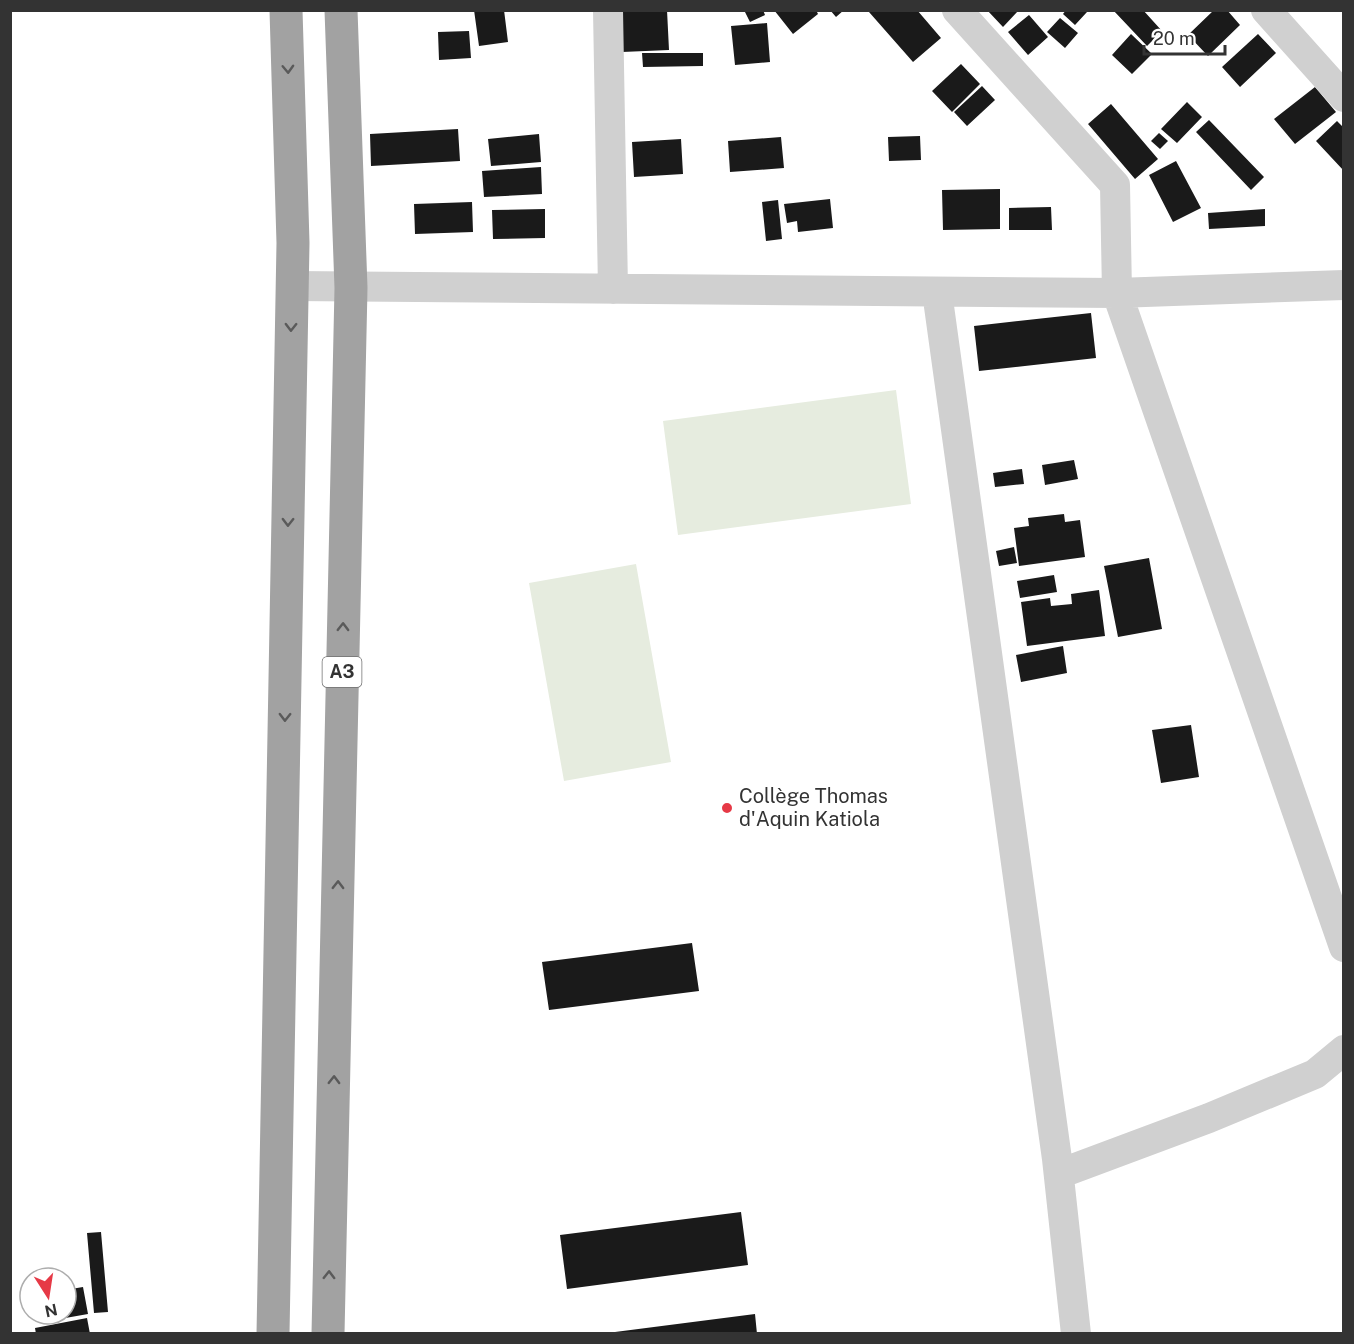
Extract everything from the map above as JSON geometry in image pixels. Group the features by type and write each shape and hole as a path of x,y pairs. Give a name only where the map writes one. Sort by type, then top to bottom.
{"highway":[{"path":"273,1334 293,243 286,10"},
{"name":"A3","path":"328,1334 351,288 341,10"}],"street":[{"path":"608,10 613,289"},
{"path":"957,10 1115,185 1117,293 1344,947"},
{"path":"1266,10 1344,97"},
{"path":"292,286 1117,293 1344,285"},
{"path":"937,292 1059,1174 1076,1334"},
{"path":"1059,1174 1209,1118 1314,1074 1344,1050"}],"shaded area":[{"path":"896,390 911,504 678,535 663,421"},
{"path":"636,564 671,762 564,781 529,583"}],"building":[{"path":"474,10 504,10 508,42 479,46"},
{"path":"620,10 667,10 669,50 622,52"},
{"path":"744,10 763,10 765,15 750,22"},
{"path":"774,10 816,10 818,14 793,34"},
{"path":"830,10 844,10 836,17"},
{"path":"870,10 917,10 941,38 913,62 869,12"},
{"path":"987,10 1019,10 1003,27"},
{"path":"1066,10 1086,10 1087,12 1075,25 1063,14"},
{"path":"1113,10 1143,10 1162,31 1147,46"},
{"path":"1214,10 1227,10 1240,25 1208,56 1188,35"},
{"path":"1029,15 1048,37 1028,55 1008,32"},
{"path":"1060,18 1078,33 1065,48 1047,32"},
{"path":"767,23 770,62 735,65 731,26"},
{"path":"469,31 471,58 439,60 438,32"},
{"path":"1131,34 1152,54 1132,74 1112,55"},
{"path":"1258,34 1276,53 1240,87 1222,67"},
{"path":"642,53 703,53 703,66 643,67"},
{"path":"961,64 980,84 952,112 932,91"},
{"path":"982,86 995,100 967,126 954,112"},
{"path":"1315,87 1336,112 1295,144 1274,119"},
{"path":"1187,102 1202,117 1177,143 1161,129"},
{"path":"1111,104 1158,159 1135,179 1088,124"},
{"path":"1209,120 1264,177 1251,190 1196,132"},
{"path":"1337,121 1344,128 1344,171 1316,141"},
{"path":"458,129 460,161 371,166 370,134"},
{"path":"1159,133 1168,141 1160,149 1151,141"},
{"path":"539,134 541,162 491,166 488,139"},
{"path":"920,136 921,160 889,161 888,137"},
{"path":"781,137 784,168 730,172 728,141"},
{"path":"681,139 683,174 634,177 632,142"},
{"path":"1176,161 1201,208 1173,222 1149,175"},
{"path":"541,167 542,194 484,197 482,171"},
{"path":"1000,189 1000,229 943,230 942,190"},
{"path":"830,199 833,228 798,232 797,221 787,223 784,204"},
{"path":"778,200 782,239 766,241 762,202"},
{"path":"472,202 473,232 415,234 414,204"},
{"path":"1051,207 1052,230 1009,230 1009,208"},
{"path":"545,209 545,238 493,239 492,210"},
{"path":"1265,209 1265,226 1209,229 1208,213"},
{"path":"1091,313 1096,358 979,371 974,326"},
{"path":"1074,460 1078,479 1045,485 1042,465"},
{"path":"1022,469 1024,484 995,487 993,473"},
{"path":"1064,514 1065,522 1080,520 1085,557 1019,566 1014,528 1029,526 1028,518"},
{"path":"1014,547 1017,563 999,566 996,551"},
{"path":"1149,558 1162,629 1118,637 1104,566"},
{"path":"1054,575 1057,592 1020,598 1017,581"},
{"path":"1099,590 1105,636 1027,646 1021,602 1050,598 1051,606 1072,604 1071,594"},
{"path":"1063,646 1067,673 1021,682 1016,655"},
{"path":"1191,725 1199,777 1161,783 1152,730"},
{"path":"692,943 699,991 549,1010 542,962"},
{"path":"741,1212 748,1265 567,1289 560,1235"},
{"path":"101,1232 108,1312 94,1313 87,1233"},
{"path":"83,1287 88,1314 78,1316 78,1288"},
{"path":"755,1314 757,1334 615,1334 615,1332"},
{"path":"87,1318 90,1334 36,1334 35,1328 78,1326 78,1320"}],"place":[{"name":"Collège Thomas d'Aquin Katiola","path":"727,808"}]}
